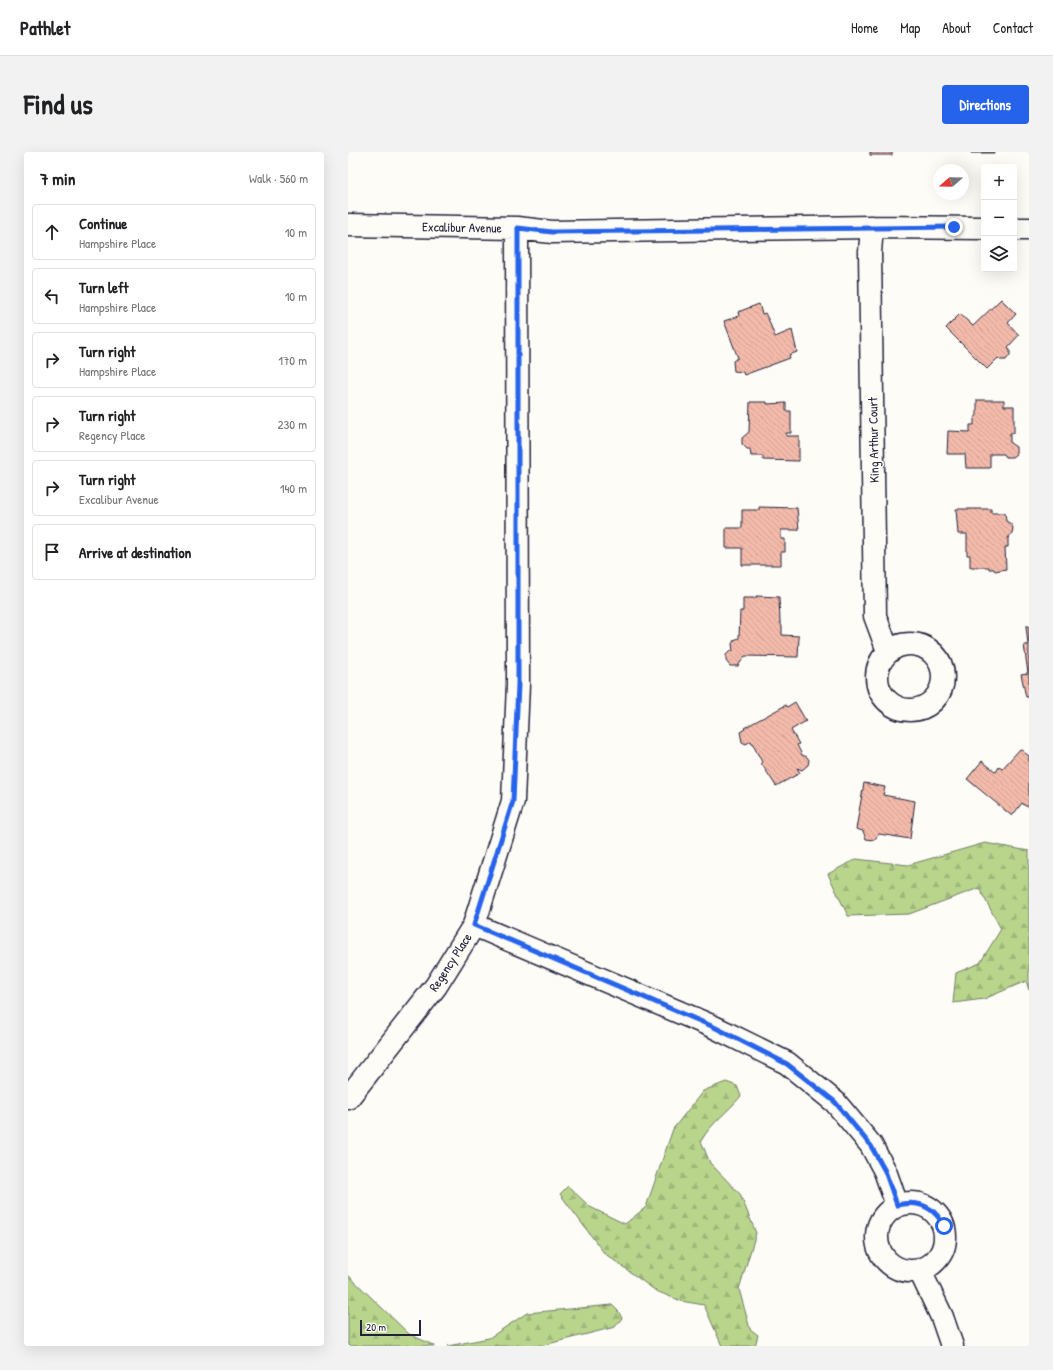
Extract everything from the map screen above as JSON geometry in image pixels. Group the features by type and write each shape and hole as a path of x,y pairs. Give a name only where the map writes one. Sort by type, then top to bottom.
{"street":[{"name":"Excalibur Avenue","path":"348,225 518,228 552,232 872,227 981,228"},
{"name":"King Arthur Court","path":"872,227 870,252 875,616 888,651"},
{"name":"Regency Place","path":"348,1098 436,986 474,925 513,801 518,684 518,228"},
{"path":"1017,229 1029,229"},
{"path":"474,925 714,1027 787,1064 835,1102 871,1146 885,1171 897,1205"},
{"path":"908,1202 920,1203 930,1208 939,1216 944,1226 946,1238 944,1250 938,1260 930,1267 920,1271 909,1272 898,1269 889,1264 882,1256 877,1245 877,1233 880,1222 887,1212 897,1205 908,1202"},
{"path":"920,1271 942,1317 952,1346"}],"green space":[{"path":"985,843 1029,851 1029,990 1026,981 984,999 953,1003 956,973 980,963 1001,929 979,888 909,914 848,916 828,874 856,859 908,865"},
{"path":"726,1082 737,1086 741,1096 715,1123 701,1141 710,1163 740,1194 756,1233 739,1289 750,1329 758,1335 755,1346 722,1346 704,1305 681,1301 656,1291 604,1253 560,1194 568,1186 590,1207 625,1224 646,1207 673,1129 703,1091"},
{"path":"348,1275 409,1334 435,1346 348,1346"},
{"path":"612,1305 622,1318 615,1327 540,1346 448,1346 489,1338 527,1313"}],"building":[{"path":"870,152 892,152 892,155 870,155"},
{"path":"995,152 995,153 971,153"},
{"path":"1001,299 1016,314 1008,323 1019,335 1008,347 1010,350 1010,355 1006,360 1000,360 998,358 987,369 946,328 960,314 973,326"},
{"path":"759,304 762,314 765,313 775,337 792,330 797,352 789,355 790,358 744,375 743,372 734,371 733,361 738,358 724,321 739,316 738,312"},
{"path":"977,400 1004,400 1004,406 1014,406 1014,433 1010,433 1010,443 1016,447 1016,454 1012,457 1006,457 1004,454 990,454 990,468 966,468 965,454 947,454 948,431 970,432 970,425 974,425 974,419 977,415"},
{"path":"750,402 767,402 767,404 786,403 786,411 791,411 791,433 786,433 786,436 799,436 799,461 763,460 763,456 751,456 750,449 747,449 742,444 742,438 749,432"},
{"path":"759,507 797,508 799,530 781,530 781,539 785,539 785,552 781,552 781,565 742,565 742,548 726,548 726,528 742,528 742,510 759,510"},
{"path":"956,509 991,509 991,513 1005,513 1006,521 1011,524 1013,528 1012,533 1008,538 1008,547 1005,547 1006,569 995,571 994,569 989,569 989,567 970,567 970,555 967,555 967,534 958,534"},
{"path":"756,596 779,597 782,635 799,636 798,657 745,656 738,666 730,666 726,661 726,655 730,651 733,651 732,644 734,640 739,638 740,611 743,611 743,598 756,598"},
{"path":"1026,626 1029,626 1029,697 1026,697 1021,674 1028,673 1024,645 1028,645"},
{"path":"795,702 806,721 791,730 799,744 797,745 802,755 807,757 809,760 808,765 802,770 797,768 800,773 776,786 761,763 762,762 751,741 746,744 742,742 740,732 745,729 744,728 786,705 787,707"},
{"path":"1020,749 1029,756 1029,806 1025,806 1022,803 1012,816 967,779 982,761 996,772 999,767 1002,769"},
{"path":"864,783 885,787 883,795 915,801 910,839 879,834 874,840 866,839 863,831 856,829"}],"route":[{"path":"944,1226 939,1216 930,1208 920,1203 908,1202 897,1205 885,1171 871,1146 835,1102 787,1064 714,1027 474,925 513,801 518,684 518,228 552,232 954,227"}]}
